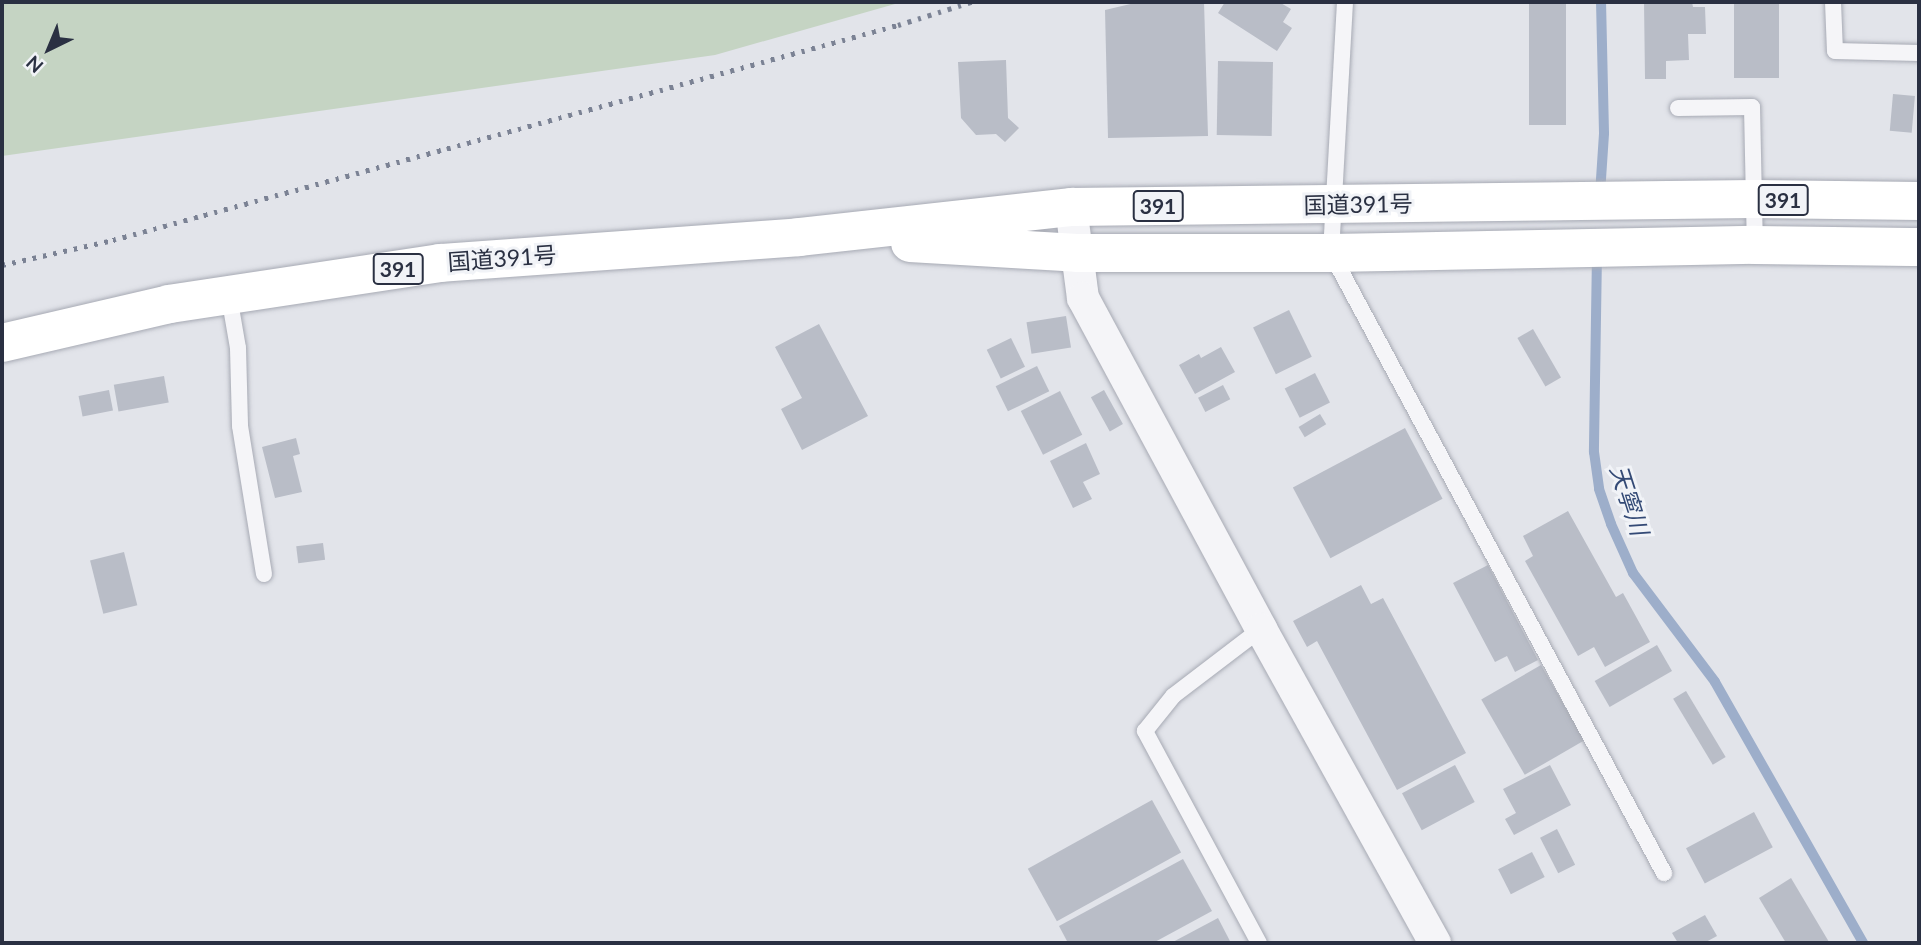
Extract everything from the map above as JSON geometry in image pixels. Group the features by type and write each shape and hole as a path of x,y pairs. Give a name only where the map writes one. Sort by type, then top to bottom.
{"highway":[{"name":"国道391号","path":"2,343 169,304 440,263 799,237 1071,207 1754,199 1919,201"},
{"name":"国道391号","path":"799,237 1077,253 1331,253 1755,245 1919,247"}],"street":[{"path":"1071,207 1083,298 1261,629 1435,943"}],"lane":[{"path":"1345,2 1331,253 1664,873"},
{"path":"1833,2 1835,51 1919,53"},
{"path":"1678,108 1752,107 1755,245"},
{"path":"229,295 238,348 240,426 264,574"},
{"path":"1259,943 1145,731 1173,696 1261,629"}],"green space":[{"path":"2,2 902,2 715,55 2,156"}],"building":[{"path":"1139,2 1204,2 1208,136 1108,138 1105,10"},
{"path":"1225,2 1279,2 1291,9 1283,22 1292,28 1277,51 1218,13"},
{"path":"1529,2 1566,2 1566,125 1529,125"},
{"path":"1644,2 1692,2 1693,7 1705,7 1706,34 1688,34 1689,60 1666,61 1666,79 1645,79"},
{"path":"1734,2 1779,2 1779,78 1734,78"},
{"path":"1006,60 1008,118 1019,128 1005,142 996,134 976,135 961,118 958,62"},
{"path":"1218,61 1273,62 1272,136 1217,135"},
{"path":"1893,94 1915,96 1912,133 1890,131"},
{"path":"1289,310 1312,357 1276,374 1253,328"},
{"path":"1066,316 1071,348 1031,354 1026,322"},
{"path":"819,324 868,416 802,450 781,409 802,398 775,347"},
{"path":"1533,329 1561,377 1545,386 1517,338"},
{"path":"1011,338 1025,367 1001,379 987,350"},
{"path":"1221,347 1235,372 1195,394 1179,365 1199,354 1201,358"},
{"path":"1037,366 1049,391 1008,411 996,386"},
{"path":"1315,373 1330,402 1300,418 1285,388"},
{"path":"164,376 169,403 118,411 114,385"},
{"path":"1223,385 1230,399 1205,412 1198,398"},
{"path":"109,390 113,411 83,417 79,396"},
{"path":"1104,390 1123,424 1110,431 1091,397"},
{"path":"1060,391 1082,435 1043,455 1021,411"},
{"path":"1320,414 1326,424 1305,437 1299,427"},
{"path":"1405,428 1443,499 1330,558 1293,488"},
{"path":"296,438 300,454 293,456 302,492 275,498 262,447"},
{"path":"1086,443 1100,474 1083,482 1092,499 1073,508 1050,461"},
{"path":"1568,511 1616,597 1623,593 1650,642 1605,667 1594,647 1578,656 1525,561 1533,556 1523,536"},
{"path":"323,543 325,560 298,563 296,546"},
{"path":"124,552 137,605 103,614 90,560"},
{"path":"1488,565 1538,660 1515,672 1507,656 1495,662 1453,583"},
{"path":"1361,585 1371,604 1383,598 1466,753 1397,790 1317,641 1307,647 1293,621"},
{"path":"1657,645 1672,671 1610,707 1595,681"},
{"path":"1541,665 1584,740 1525,775 1481,700"},
{"path":"1686,691 1726,757 1713,765 1673,699"},
{"path":"1455,765 1475,802 1422,830 1402,793"},
{"path":"1550,765 1571,805 1514,835 1505,819 1516,813 1503,789"},
{"path":"1152,800 1181,852 1057,921 1028,869"},
{"path":"1754,812 1773,847 1705,883 1686,848"},
{"path":"1557,829 1575,865 1558,873 1540,838"},
{"path":"1532,852 1545,877 1511,894 1498,869"},
{"path":"1183,859 1212,911 1153,943 1068,943 1059,926"},
{"path":"1791,878 1828,943 1786,943 1759,898"},
{"path":"1705,915 1717,936 1704,943 1678,943 1672,933"},
{"path":"1218,918 1231,943 1171,943"}],"waterway":[{"name":"天寧川","path":"1600,194 1604,133 1601,2"},
{"name":"天寧川","path":"1597,254 1594,452 1599,489 1611,524 1633,573 1715,682 1863,943"}],"railway":[{"path":"2,265 113,240 898,25 971,2"}]}
